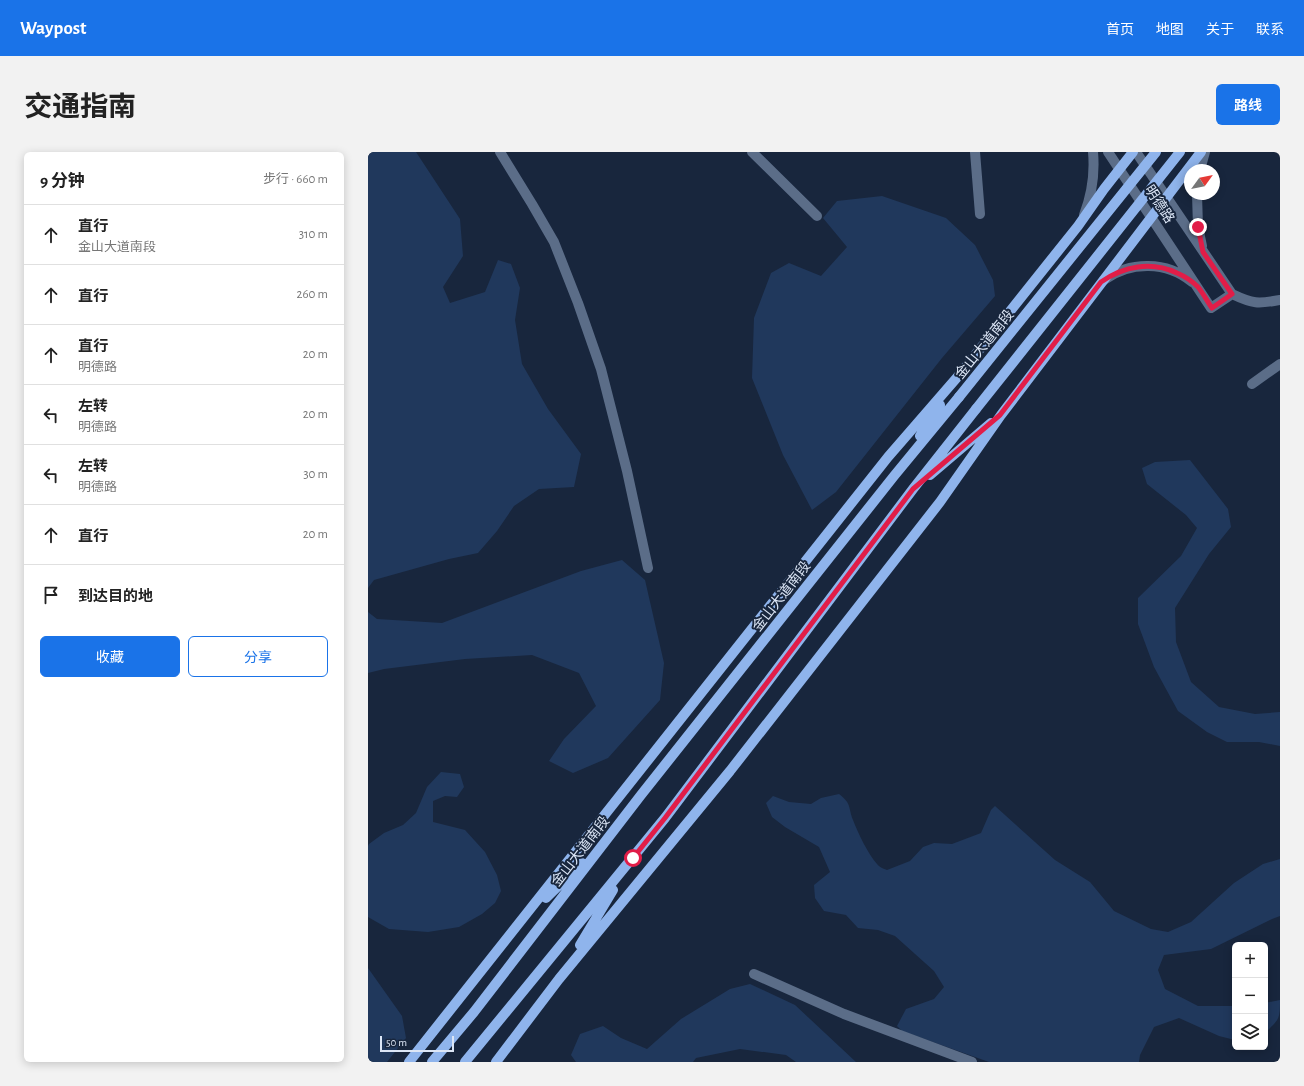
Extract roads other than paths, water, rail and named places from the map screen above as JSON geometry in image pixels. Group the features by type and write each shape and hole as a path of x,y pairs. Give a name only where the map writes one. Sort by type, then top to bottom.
{"main road":[{"path":"409,1062 888,458 960,374 1078,226 1120,169 1135,152"},
{"name":"金山大道南段","path":"432,1062 474,1012 609,836 894,476 1156,152"},
{"path":"465,1062 670,811 913,489 1180,152"},
{"path":"496,1062 559,979 759,733 940,502 1000,415 1201,152"},
{"path":"894,476 960,374"},
{"path":"913,489 1000,415"},
{"path":"516,927 609,836"},
{"path":"559,979 633,858"}],"street":[{"path":"500,152 554,242 578,303 601,369 627,471 648,568"},
{"path":"752,152 817,216"},
{"path":"975,152 980,214"},
{"path":"1078,226 1084,214 1092,188 1094,175 1093,152"},
{"name":"明德路","path":"1108,152 1212,308 1232,294 1135,152"},
{"path":"1202,164 1205,152"},
{"path":"1197,200 1198,227 1203,252"},
{"path":"1101,282 1117,272 1144,266 1164,268 1173,271 1186,277 1197,286"},
{"path":"1232,294 1249,302 1265,303 1280,300"},
{"path":"1252,384 1280,364"},
{"path":"754,974 844,1014 972,1062"}]}
